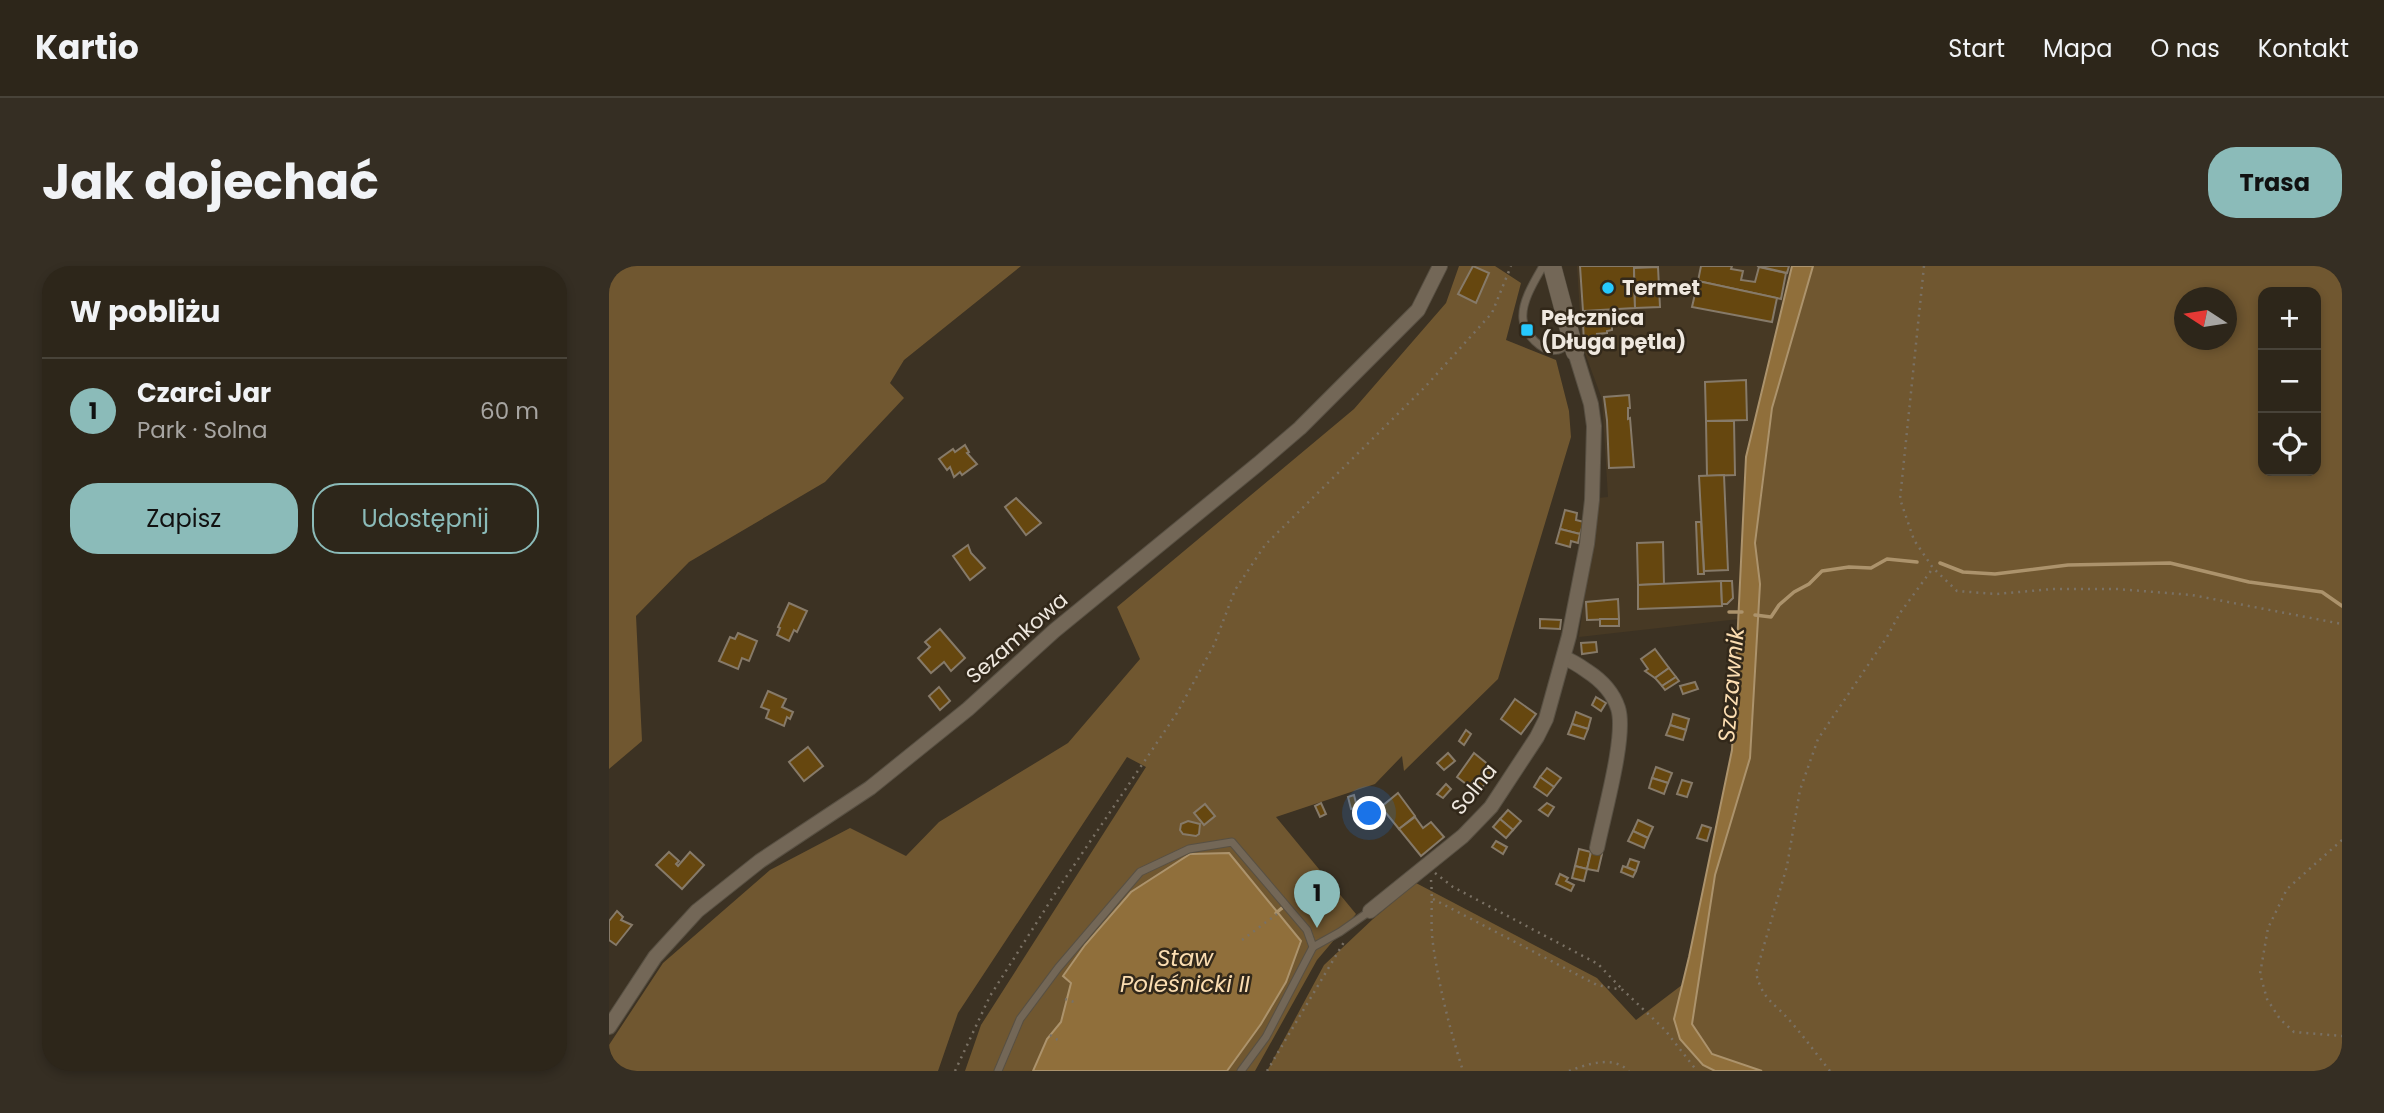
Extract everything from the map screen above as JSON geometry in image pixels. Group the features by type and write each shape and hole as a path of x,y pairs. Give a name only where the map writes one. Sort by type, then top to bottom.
{"street":[{"name":"Sezamkowa","path":"609,1027 655,957 697,912 760,861 870,788 968,709 1055,631 1269,455 1300,428 1418,310 1440,266"},
{"path":"1552,266 1573,346"},
{"name":"Solna","path":"1370,911 1463,836 1491,807 1531,747 1546,719 1564,658 1587,544 1592,500 1594,426 1591,404 1573,346"},
{"path":"1564,658 1597,678 1609,691 1619,709 1622,731 1597,848"}],"lane":[{"path":"1543,266 1524,308 1523,318 1527,330 1538,344 1549,350 1573,346"},
{"path":"998,1071 1020,1019 1082,939 1140,872 1189,849 1233,842 1307,930 1313,947"},
{"path":"1241,1071 1266,1037 1313,947 1370,911"}],"path":[{"path":"955,1071 990,996 1058,889 1177,713 1214,645 1235,590 1265,545 1425,387 1492,313 1511,266"},
{"path":"1924,266 1900,499 1913,540 1933,568 1957,591 1996,594 2053,589 2117,589 2192,596 2342,624"},
{"path":"1830,1071 1790,1020 1760,989 1756,973 1787,866 1800,790 1818,739 1887,637 1900,613 1933,568"},
{"path":"2342,840 2287,889 2268,928 2260,974 2267,999 2280,1019 2294,1032 2342,1036"},
{"path":"1428,866 1433,899 1433,942 1445,1007 1462,1071"},
{"path":"1428,866 1453,887 1598,964 1665,1030 1697,1071"},
{"path":"1433,899 1597,985 1623,990"},
{"path":"1242,940 1277,914"},
{"path":"1267,1071 1345,940"},
{"path":"1065,999 1077,1003"},
{"path":"1050,1035 1061,1042"},
{"path":"1569,1071 1597,1061 1623,1065 1629,1071"}],"shaded area":[{"path":"609,266 1021,266 904,360 890,383 904,398 825,482 689,562 636,616 642,741 609,769"},
{"path":"1459,266 1495,266 1521,283 1506,340 1556,360 1569,411 1571,437 1498,679 1404,771 1402,756 1375,784 1276,817 1356,914 1317,960 1255,1071 1227,1071 1261,1024 1286,982 1063,976 1071,983 1061,1022 1047,1039 1033,1071 965,1071 981,1025 1146,767 1127,757 958,1013 938,1071 609,1071 609,1045 663,963 770,870 850,828 906,856 939,822 1068,743 1140,659 1117,607 1354,409 1446,303"},
{"path":"1577,266 1792,266 1746,457 1739,619 1579,637 1598,498 1608,497 1602,399 1582,345"},
{"path":"1813,266 2342,266 2342,1071 1267,1071 1324,965 1416,883 1597,978 1636,1020 1699,972 1760,584 1755,543 1772,408"}],"water":[{"path":"1792,266 1813,266 1772,408 1755,543 1760,584 1750,758 1715,875 1692,1024 1712,1054 1762,1071 1715,1071 1703,1065 1680,1039 1674,1019 1732,750 1746,457"},
{"name":"Staw Poleśnicki II","path":"1229,853 1301,941 1286,982 1261,1024 1227,1071 1033,1071 1047,1039 1061,1022 1071,983 1063,976 1085,945 1131,892 1190,854"}],"building":[{"path":"1473,266 1489,273 1476,303 1458,294"},
{"name":"Termet","path":"1580,266 1658,267 1634,268 1635,308 1583,311"},
{"path":"1701,266 1732,266 1731,269 1743,271 1741,280 1755,282 1759,267 1786,273 1781,299 1698,281"},
{"path":"1757,266 1789,266 1787,273"},
{"path":"1658,267 1660,307 1635,308 1634,268"},
{"path":"1698,281 1777,298 1772,322 1692,307"},
{"path":"1612,321 1612,330 1597,334 1598,343 1584,344 1583,322"},
{"path":"1746,380 1747,420 1706,421 1705,382"},
{"path":"1629,395 1628,419 1630,418 1634,467 1609,468 1604,397"},
{"path":"1706,421 1734,421 1735,475 1707,476"},
{"path":"965,445 969,452 967,453 977,464 962,475 960,472 954,477 950,467 947,470 939,459 953,449 955,452"},
{"path":"1724,475 1728,570 1704,571 1699,476"},
{"path":"1016,498 1041,523 1026,535 1005,507"},
{"path":"1565,510 1577,513 1576,520 1584,522 1580,534 1560,529"},
{"path":"1696,522 1701,522 1704,574 1698,574"},
{"path":"1560,529 1580,534 1578,543 1571,541 1570,547 1556,543"},
{"path":"1663,542 1664,584 1638,585 1637,543"},
{"path":"968,545 971,553 985,568 970,580 953,556"},
{"path":"1721,581 1722,606 1638,609 1638,585"},
{"path":"1721,581 1732,581 1733,598 1727,604 1722,604"},
{"path":"1618,599 1619,619 1587,620 1586,602"},
{"path":"789,603 807,611 797,632 794,630 789,641 777,635"},
{"path":"1540,619 1561,620 1560,629 1540,628"},
{"path":"1600,619 1619,619 1619,626 1600,626"},
{"path":"940,629 965,658 951,671 944,662 931,673 918,658 930,647 925,642"},
{"path":"738,633 757,641 749,661 742,658 738,669 719,661 730,637 735,639"},
{"path":"1596,642 1597,652 1582,654 1581,643"},
{"path":"1655,649 1669,668 1655,678 1645,671 1648,669 1641,659"},
{"path":"1669,668 1676,677 1662,686 1655,678"},
{"path":"1676,677 1679,681 1665,690 1662,686"},
{"path":"1695,682 1698,689 1683,694 1680,686"},
{"path":"939,687 950,701 940,710 929,696"},
{"path":"768,691 786,699 782,707 793,712 790,719 787,717 784,726 766,718 769,710 761,707"},
{"path":"1596,697 1606,703 1601,711 1592,705"},
{"path":"1515,699 1536,714 1521,734 1501,719"},
{"path":"1576,712 1591,718 1588,729 1572,724"},
{"path":"1673,714 1689,719 1686,730 1670,725"},
{"path":"1572,724 1588,729 1584,739 1568,734"},
{"path":"1670,725 1686,730 1683,740 1666,735"},
{"path":"1466,730 1471,734 1464,745 1459,741"},
{"path":"808,747 823,766 804,781 789,762"},
{"path":"1448,753 1455,761 1444,770 1437,763"},
{"path":"1474,753 1495,770 1478,793 1457,777"},
{"path":"1656,767 1672,773 1668,783 1652,778"},
{"path":"1547,768 1561,778 1554,787 1540,777"},
{"path":"1540,777 1554,787 1547,796 1534,787"},
{"path":"1652,778 1668,783 1664,794 1649,788"},
{"path":"1682,780 1692,783 1687,797 1677,794"},
{"path":"1446,784 1451,789 1443,798 1437,794"},
{"path":"1398,793 1415,816 1399,829 1381,807"},
{"path":"1354,795 1357,807 1351,809 1348,797"},
{"path":"1321,803 1326,814 1320,817 1315,806"},
{"path":"1547,803 1554,807 1548,816 1539,810"},
{"path":"1205,804 1215,816 1204,825 1194,813"},
{"path":"1508,810 1521,821 1513,830 1500,819"},
{"path":"1415,817 1423,828 1431,822 1444,837 1421,856 1399,829"},
{"path":"1500,819 1513,830 1506,838 1493,827"},
{"path":"1638,820 1653,827 1648,838 1633,831"},
{"path":"1188,821 1200,824 1199,834 1183,834 1180,830 1181,824"},
{"path":"1702,825 1711,828 1707,841 1697,838"},
{"path":"1633,831 1648,838 1644,848 1628,841"},
{"path":"1496,841 1507,847 1503,854 1492,847"},
{"path":"1579,849 1591,852 1587,869 1575,866"},
{"path":"669,852 679,861 676,864 678,866 690,852 704,865 682,889 656,865"},
{"path":"1591,852 1602,854 1598,871 1587,869"},
{"path":"1630,859 1639,862 1636,871 1627,867"},
{"path":"1575,866 1587,869 1584,881 1572,878"},
{"path":"1623,866 1636,871 1633,877 1621,872"},
{"path":"1560,874 1574,885 1571,891 1556,884"},
{"path":"617,911 623,917 621,920 632,925 616,945 609,940 609,921"}],"waterway":[{"path":"1755,615 1771,617 1779,605 1809,584 1822,571 1849,567 1871,568 1887,559 1917,562"},
{"path":"1940,563 1963,572 1995,574 2068,565 2170,563 2249,582 2322,592 2342,606"},
{"path":"1729,612 1742,612"},
{"path":"1276,913 1282,908"}],"place":[{"name":"Termet","path":"1608,288"},
{"name":"Pełcznica (Długa pętla)","path":"1527,330"},
{"name":"Czarci Jar","path":"1317,928"}],"water label":[{"name":"Szczawnik","path":"1731,685"}]}
